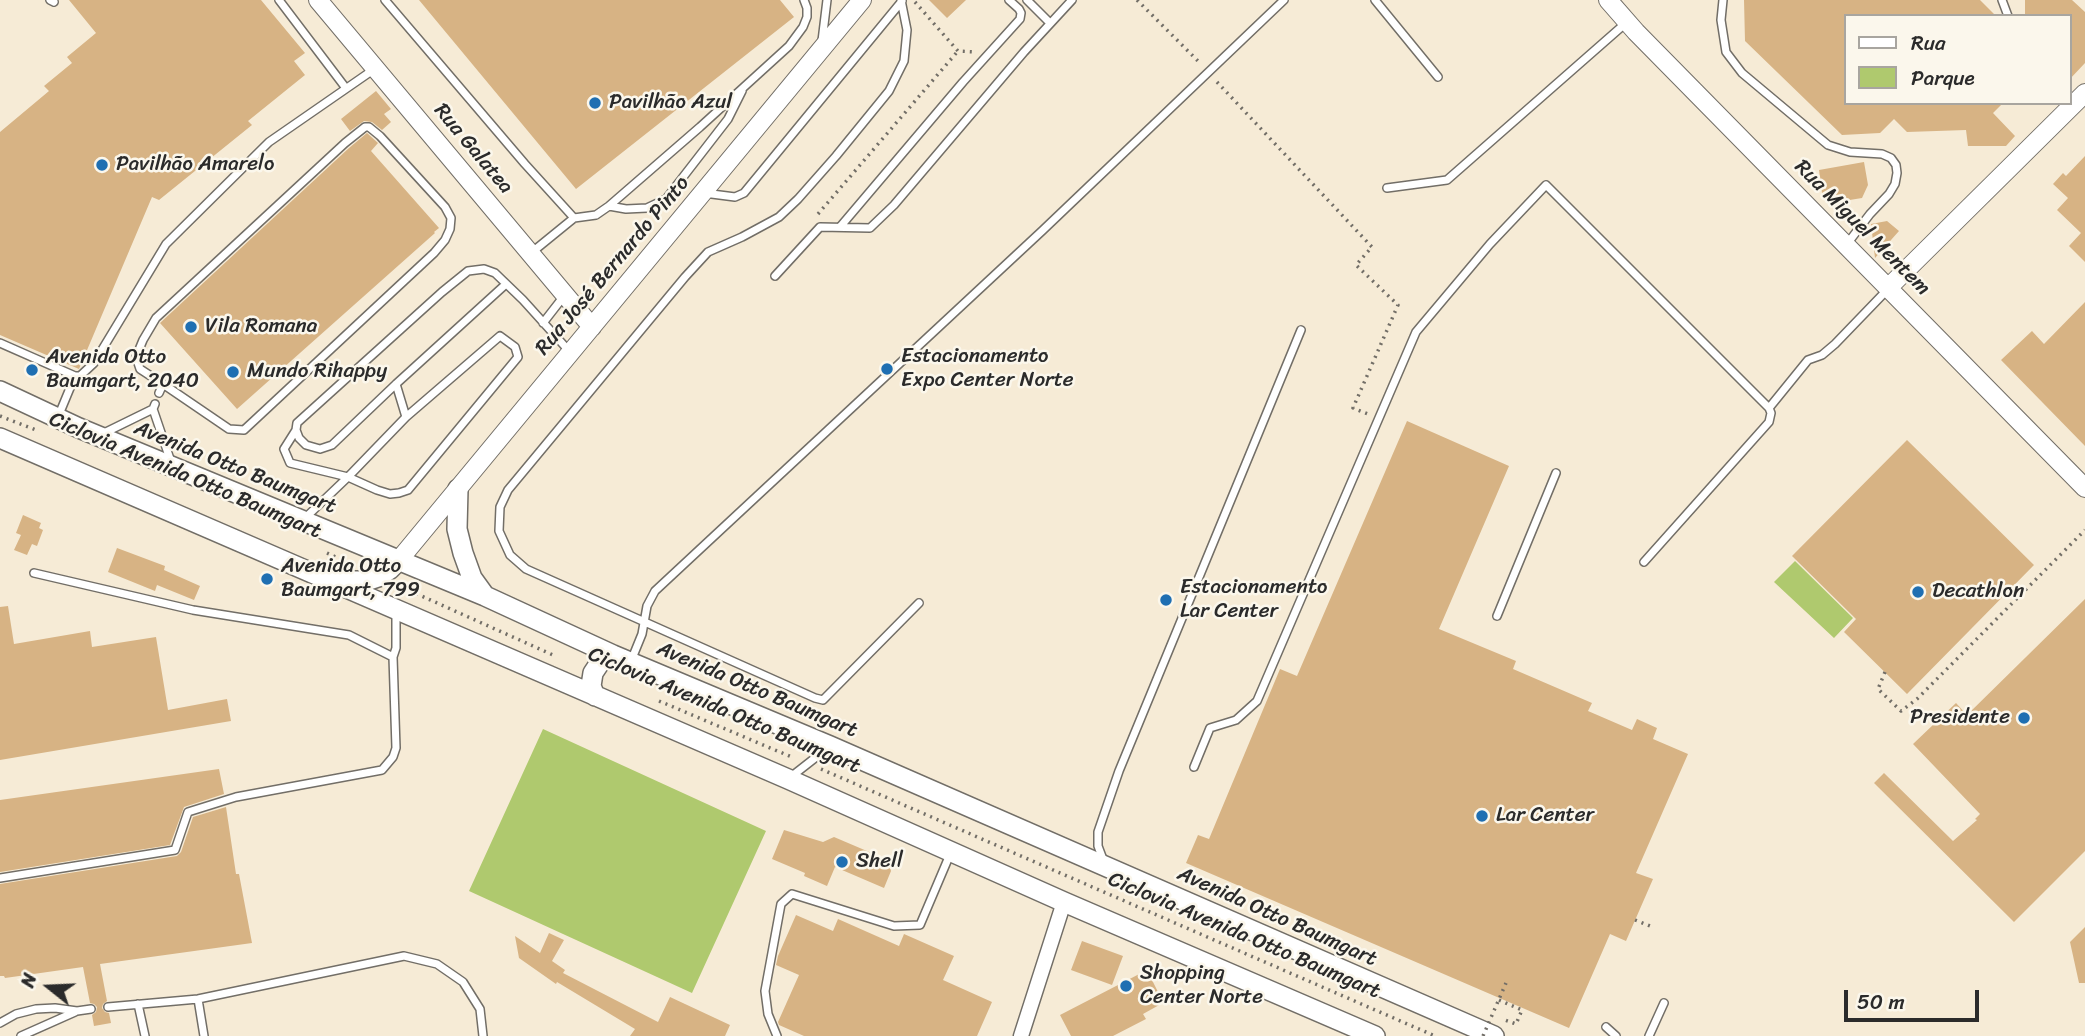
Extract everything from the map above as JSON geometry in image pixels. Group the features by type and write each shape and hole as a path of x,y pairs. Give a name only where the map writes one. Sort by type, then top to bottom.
{"main road":[{"name":"Avenida Otto Baumgart","path":"0,391 98,436 485,596 622,658 1106,866 1475,1032 1499,1028"},
{"path":"0,438 1375,1036"},
{"path":"457,489 457,529 463,553 472,578 485,596"},
{"path":"315,574 366,581 378,577 398,560"},
{"path":"595,696 591,686 593,673 601,661 622,658"}],"street":[{"name":"Rua Galatea","path":"318,0 592,327"},
{"name":"Rua José Bernardo Pinto","path":"398,560 862,0"},
{"name":"Rua Miguel Mentem","path":"1608,0 2085,488"},
{"path":"1889,287 2085,93"},
{"path":"1021,1036 1064,902"}],"lane":[{"path":"279,0 345,88"},
{"path":"385,0 574,218"},
{"path":"531,253 574,218 596,215 609,206 789,46 807,17 804,0"},
{"path":"821,49 827,0"},
{"path":"840,227 1020,19 1019,9 1009,0"},
{"path":"1027,0 1050,23"},
{"path":"775,276 820,228 870,228 894,205 1072,0"},
{"path":"622,658 642,634 648,606 655,591 1043,230 1284,0"},
{"path":"1375,0 1438,77"},
{"path":"1723,0 1721,20 1726,52 1742,73 1828,145 1850,152 1882,154 1891,158 1896,165 1898,173 1889,194 1847,245"},
{"path":"704,193 735,197 744,193 901,1"},
{"path":"901,1 907,30 904,61 889,91 798,199 779,217 708,252 692,269 508,490 500,507 499,531 510,555 526,569 822,700 919,603"},
{"path":"1387,188 1447,180 1627,22"},
{"path":"0,343 80,376 94,363 166,244 269,142 376,69"},
{"path":"609,206 626,209 647,208 666,199 728,119 744,87"},
{"path":"365,127 380,136 445,207 451,218 450,229 434,253 244,430 229,429 163,384 140,369 136,357 156,318 365,127"},
{"path":"1194,767 1210,728 1236,720 1257,701 1416,332 1490,244 1546,186 1771,413 1769,422 1644,562"},
{"path":"302,520 348,477 406,417 500,336 515,347 518,357 408,490 390,494 348,477 290,463 284,449 296,430 297,423 468,271 484,270 495,273 571,353"},
{"path":"296,430 306,445 320,449 332,445 506,284"},
{"path":"1769,408 1808,360 1822,355 1835,344 1889,287"},
{"path":"543,323 565,295"},
{"path":"1106,866 1098,846 1098,832 1119,771 1301,330"},
{"path":"57,418 75,376"},
{"path":"159,393 163,384"},
{"path":"396,384 406,417"},
{"path":"98,436 154,407 172,466"},
{"path":"1497,616 1556,473"},
{"path":"34,573 193,610 348,635 393,657"},
{"path":"0,878 174,850 188,812 236,797 382,770 393,757 396,748 393,657 396,648 396,609"},
{"path":"789,779 830,746"},
{"path":"777,1036 768,1014 765,991 781,904 792,894 894,926 920,925 951,852"},
{"path":"108,1007 198,999 404,956 437,964 463,982 480,1009 483,1036"},
{"path":"198,999 204,1036"},
{"path":"1649,1036 1664,1003"},
{"path":"138,1004 145,1036"},
{"path":"0,1023 16,1014 36,1009 77,1011"},
{"path":"21,1036 77,1011 90,1009"},
{"path":"1606,1027 1616,1036"}],"path":[{"path":"1137,0 1372,247 1356,265 1398,305 1353,408 1379,419"},
{"path":"815,218 958,51"},
{"name":"Ciclovia Avenida Otto Baumgart","path":"0,416 37,431"},
{"path":"1885,672 1878,689 1901,711 1917,699 2085,530"},
{"name":"Ciclovia Avenida Otto Baumgart","path":"319,549 343,560"},
{"name":"Ciclovia Avenida Otto Baumgart","path":"378,577 556,656"},
{"name":"Ciclovia Avenida Otto Baumgart","path":"657,700 1435,1036"},
{"path":"1635,920 1650,926"},
{"path":"1475,1032 1499,1000 1506,983"},
{"path":"1499,1000 1508,1007 1522,1010 1516,1024 1499,1028"}],"green space":[{"path":"1795,561 1853,618 1834,638 1774,582"},
{"path":"543,729 766,831 692,993 469,891"}],"building":[{"name":"Pavilhão Amarelo","path":"69,0 261,0 305,53 294,61 305,75 248,121 252,125 159,200 152,197 79,369 0,335 0,132 49,91 44,86 72,63 67,57 96,33"},
{"name":"Pavilhão Azul","path":"419,0 780,0 794,17 576,189"},
{"path":"929,0 966,0 947,18"},
{"path":"1744,0 1980,0 1994,14 1843,14 1843,105 2001,105 1993,113 2015,136 2006,146 1968,146 1966,130 1907,132 1894,119 1880,133 1842,135 1745,41"},
{"path":"2025,0 2072,0 2085,12 2085,63 2071,78 2071,14 2025,14"},
{"path":"376,91 391,109 384,114 391,122 382,130 372,122 364,121 350,131 341,119"},
{"path":"367,133 378,143 371,151 439,228 237,409 160,323"},
{"path":"2085,156 2085,262 2069,246 2081,233 2057,210 2068,198 2053,184 2063,173 2066,176"},
{"path":"1864,162 1868,185 1862,198 1831,203 1822,193 1819,170"},
{"path":"1887,221 1899,231 1875,258 1871,224"},
{"path":"2085,302 2085,446 2001,360 2032,331 2044,344"},
{"path":"1407,421 1509,466 1439,629 1516,661 1513,669 1592,703 1588,711 1632,730 1637,719 1657,728 1653,739 1688,754 1636,873 1653,879 1626,941 1610,934 1569,1028 1186,863 1198,835 1209,839 1280,669 1297,676"},
{"name":"Decathlon","path":"1907,440 2034,565 1907,694 1844,632 1856,619 1792,556"},
{"path":"23,515 41,523 39,528 43,530 37,546 32,544 27,555 14,550 21,535 16,533"},
{"path":"117,548 165,566 164,570 200,586 194,600 157,585 155,591 108,572"},
{"name":"Presidente","path":"2085,599 2085,851 2014,922 1874,783 1884,773 1953,841 1977,820 1975,819 1980,814 1913,744 1956,703 1967,715"},
{"path":"8,606 14,644 90,631 92,647 156,637 168,710 227,699 231,721 0,760 0,607"},
{"path":"219,769 224,794 184,807 170,845 0,872 0,800"},
{"path":"226,807 236,874 239,874 252,943 100,964 107,1001 102,1008 109,1013 111,1023 94,1026 92,1015 97,1007 90,1003 83,967 5,978 0,976 0,884 177,856 181,852 193,817"},
{"path":"784,830 823,842 834,837 888,860 891,871 884,888 835,867 827,886 772,859"},
{"path":"796,915 833,931 838,919 899,946 904,934 954,956 943,980 992,1002 977,1036 804,1036 779,1025 799,975 776,965"},
{"path":"2085,927 2085,983 2079,983 2070,942"},
{"path":"549,933 564,940 552,961 565,970 563,973 658,1022 670,997 730,1025 725,1036 630,1036 635,1029 557,982 556,984 519,958 515,936 540,953"},
{"path":"1082,941 1123,956 1112,985 1071,970"},
{"path":"1147,970 1161,1004 1143,1014 1146,1019 1113,1036 1071,1036 1060,1015"}],"place":[{"name":"Pavilhão Azul","path":"595,103"},
{"name":"Pavilhão Amarelo","path":"102,165"},
{"name":"Vila Romana","path":"191,327"},
{"name":"Estacionamento Expo Center Norte","path":"887,369"},
{"name":"Avenida Otto Baumgart, 2040","path":"32,370"},
{"name":"Mundo Rihappy","path":"233,372"},
{"name":"Avenida Otto Baumgart, 799","path":"267,579"},
{"name":"Decathlon","path":"1918,592"},
{"name":"Estacionamento Lar Center","path":"1166,600"},
{"name":"Presidente","path":"2024,718"},
{"name":"Lar Center","path":"1482,816"},
{"name":"Shell","path":"842,862"},
{"name":"Shopping Center Norte","path":"1126,986"}]}
